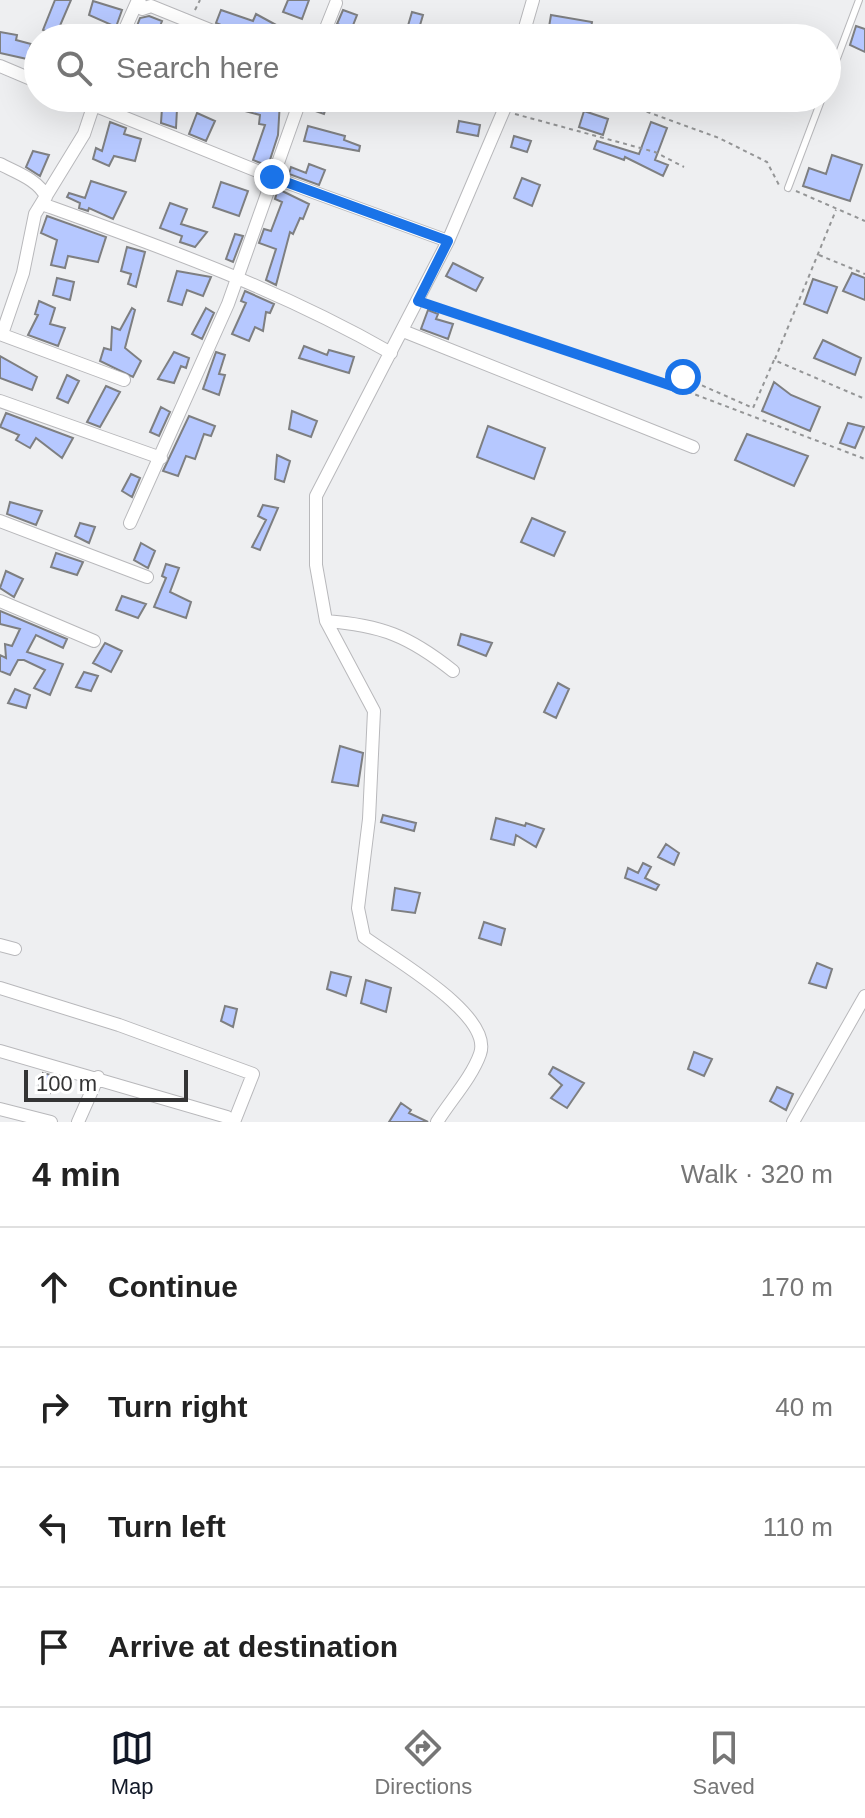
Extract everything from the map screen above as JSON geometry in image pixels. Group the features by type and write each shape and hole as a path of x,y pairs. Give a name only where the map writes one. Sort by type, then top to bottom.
{"street":[{"path":"127,24 138,0"},
{"path":"138,0 142,9 151,6 195,24"},
{"path":"526,24 533,0"},
{"path":"328,24 336,3"},
{"path":"0,66 24,76"},
{"path":"92,112 84,134 35,214 23,273 1,334 124,380"},
{"path":"119,112 272,177 448,241"},
{"path":"130,523 161,458 238,275 296,112"},
{"path":"437,1122 481,1053 481,1035 465,1010 364,937 358,908 369,819 374,711 326,621 316,565 316,496 448,241 506,112"},
{"path":"0,164 31,181 44,200 238,275 323,314 391,353"},
{"path":"403,331 693,447"},
{"path":"0,401 161,458"},
{"path":"0,521 147,577"},
{"path":"0,601 94,641"},
{"path":"326,621 369,624 425,649 453,671"},
{"path":"0,945 15,949"},
{"path":"0,988 119,1025 253,1074 233,1122 193,1105 0,1051"},
{"path":"793,1122 865,996"},
{"path":"78,1122 98,1077"},
{"path":"0,1109 51,1122"}],"lane":[{"path":"841,48 859,0"},
{"path":"788,188 817,112"}],"path":[{"path":"506,112 576,127 590,135 642,148 684,167"},
{"path":"648,112 719,138 767,162 775,183 865,221"},
{"path":"678,388 683,377 753,408 837,209"},
{"path":"818,255 865,274"},
{"path":"418,301 678,388 865,459"},
{"path":"774,360 865,399"}],"building":[{"path":"55,0 71,0 61,24 45,24"},
{"path":"288,0 309,0 302,19 283,12"},
{"path":"93,1 122,10 117,24 89,15"},
{"path":"221,10 253,21 256,14 274,24 218,24 216,23"},
{"path":"343,10 357,15 353,24 337,24"},
{"path":"412,12 423,15 420,24 408,24"},
{"path":"551,15 592,22 592,24 550,24"},
{"path":"149,16 162,21 161,24 138,24 140,18"},
{"path":"856,26 865,29 865,52 850,45"},
{"path":"0,32 17,35 16,40 24,42 24,58 0,53"},
{"path":"162,112 177,112 176,128 161,123"},
{"path":"249,112 279,112 278,135 268,166 253,160 265,125 259,124 260,115"},
{"path":"584,112 608,119 603,135 579,127"},
{"path":"197,113 215,121 206,141 189,134"},
{"path":"459,121 480,125 478,136 457,132"},
{"path":"110,122 126,128 124,134 141,139 135,161 114,156 109,166 93,159 96,148 102,151"},
{"path":"651,122 667,128 655,160 668,165 663,176 625,157 624,160 594,149 597,141 639,154"},
{"path":"308,126 345,136 344,140 360,146 359,151 304,141"},
{"path":"514,136 531,141 527,152 511,147"},
{"path":"33,151 49,155 40,176 26,167"},
{"path":"832,155 862,165 850,201 803,186 809,168 826,174"},
{"path":"309,164 325,170 319,185 289,174 291,167 306,173"},
{"path":"522,178 540,185 532,206 514,198"},
{"path":"91,181 126,192 113,219 89,208 88,211 79,208 80,203 67,197 69,193 85,198"},
{"path":"221,182 248,191 239,216 213,207"},
{"path":"278,189 309,204 293,234 290,232 276,285 266,280 276,249 259,243 264,229 271,231 282,202 275,199"},
{"path":"170,203 187,209 181,224 207,232 195,247 180,242 182,236 160,228"},
{"path":"47,216 106,237 98,262 68,256 65,268 51,265 57,240 41,233"},
{"path":"235,234 243,236 233,262 226,259"},
{"path":"127,247 145,252 136,287 128,284 131,274 121,271"},
{"path":"453,263 483,278 476,291 446,276"},
{"path":"177,271 211,277 203,296 187,290 182,305 168,301"},
{"path":"852,273 865,278 865,300 843,291"},
{"path":"57,278 74,282 70,300 53,295"},
{"path":"813,279 837,287 827,313 804,304"},
{"path":"245,291 274,304 270,313 266,312 263,331 255,327 249,341 232,334 246,303 241,301"},
{"path":"39,301 55,308 50,324 65,328 58,346 28,335 38,315 35,314"},
{"path":"132,308 135,310 125,348 141,361 133,377 100,361 104,348 111,350 112,327 120,330"},
{"path":"206,308 214,313 202,339 192,334"},
{"path":"428,310 438,314 436,319 453,324 448,339 421,329"},
{"path":"823,340 861,358 855,375 814,358"},
{"path":"304,346 327,355 329,350 354,357 349,373 299,358"},
{"path":"174,352 189,358 186,368 181,366 174,383 158,379"},
{"path":"216,352 225,355 219,374 225,375 219,395 203,389"},
{"path":"0,356 37,377 32,390 0,378"},
{"path":"67,375 79,381 68,403 57,398"},
{"path":"774,382 791,395 820,407 810,431 762,411"},
{"path":"106,386 120,392 100,427 87,422"},
{"path":"161,407 170,412 159,436 150,432"},
{"path":"292,411 317,421 311,437 289,429"},
{"path":"6,413 73,438 62,458 36,438 30,448 16,440 19,435 0,427"},
{"path":"189,416 215,426 211,436 204,434 195,459 186,456 178,476 163,471"},
{"path":"848,423 864,427 855,448 840,443"},
{"path":"488,426 545,448 534,479 477,457"},
{"path":"747,434 808,456 794,486 735,460"},
{"path":"277,455 290,461 284,482 275,479"},
{"path":"131,474 140,478 132,497 122,491"},
{"path":"10,502 42,511 36,525 7,514"},
{"path":"263,505 278,508 260,550 252,547 266,520 258,516"},
{"path":"532,518 565,532 554,556 521,542"},
{"path":"80,523 95,527 89,543 75,536"},
{"path":"141,543 155,551 148,568 134,560"},
{"path":"56,553 83,562 77,575 51,567"},
{"path":"166,564 179,568 170,592 191,602 186,618 154,607 166,578 162,576"},
{"path":"6,571 23,579 14,597 0,588"},
{"path":"122,596 146,604 138,618 116,610"},
{"path":"0,611 67,639 63,648 36,635 27,652 63,664 50,695 34,688 45,670 18,660 10,675 0,671 0,655 6,658 5,644 12,646 20,629 0,624"},
{"path":"461,634 492,643 486,656 458,645"},
{"path":"105,643 122,651 111,672 93,663"},
{"path":"84,672 98,676 91,691 76,687"},
{"path":"558,683 569,689 556,718 544,712"},
{"path":"15,689 30,695 26,708 8,703"},
{"path":"340,746 363,753 358,786 332,782"},
{"path":"383,815 416,823 414,831 381,822"},
{"path":"496,818 544,829 536,847 516,835 514,845 491,839"},
{"path":"666,844 679,853 674,865 658,857"},
{"path":"643,863 651,867 645,878 659,885 656,890 625,878 628,868 638,873"},
{"path":"395,888 420,893 415,913 392,910"},
{"path":"484,922 505,929 501,945 479,938"},
{"path":"817,963 832,969 826,988 809,983"},
{"path":"331,972 351,977 346,996 327,989"},
{"path":"366,980 391,988 386,1012 361,1003"},
{"path":"225,1006 237,1009 233,1027 221,1021"},
{"path":"694,1052 712,1059 704,1076 688,1069"},
{"path":"553,1067 584,1083 567,1108 551,1098 562,1085 549,1074"},
{"path":"43,1073 54,1076 50,1093 38,1090"},
{"path":"777,1087 793,1094 786,1110 770,1101"},
{"path":"401,1103 411,1110 409,1113 428,1122 389,1122"}],"route":[{"path":"272,177 448,241 418,301 678,388 683,377"}]}
